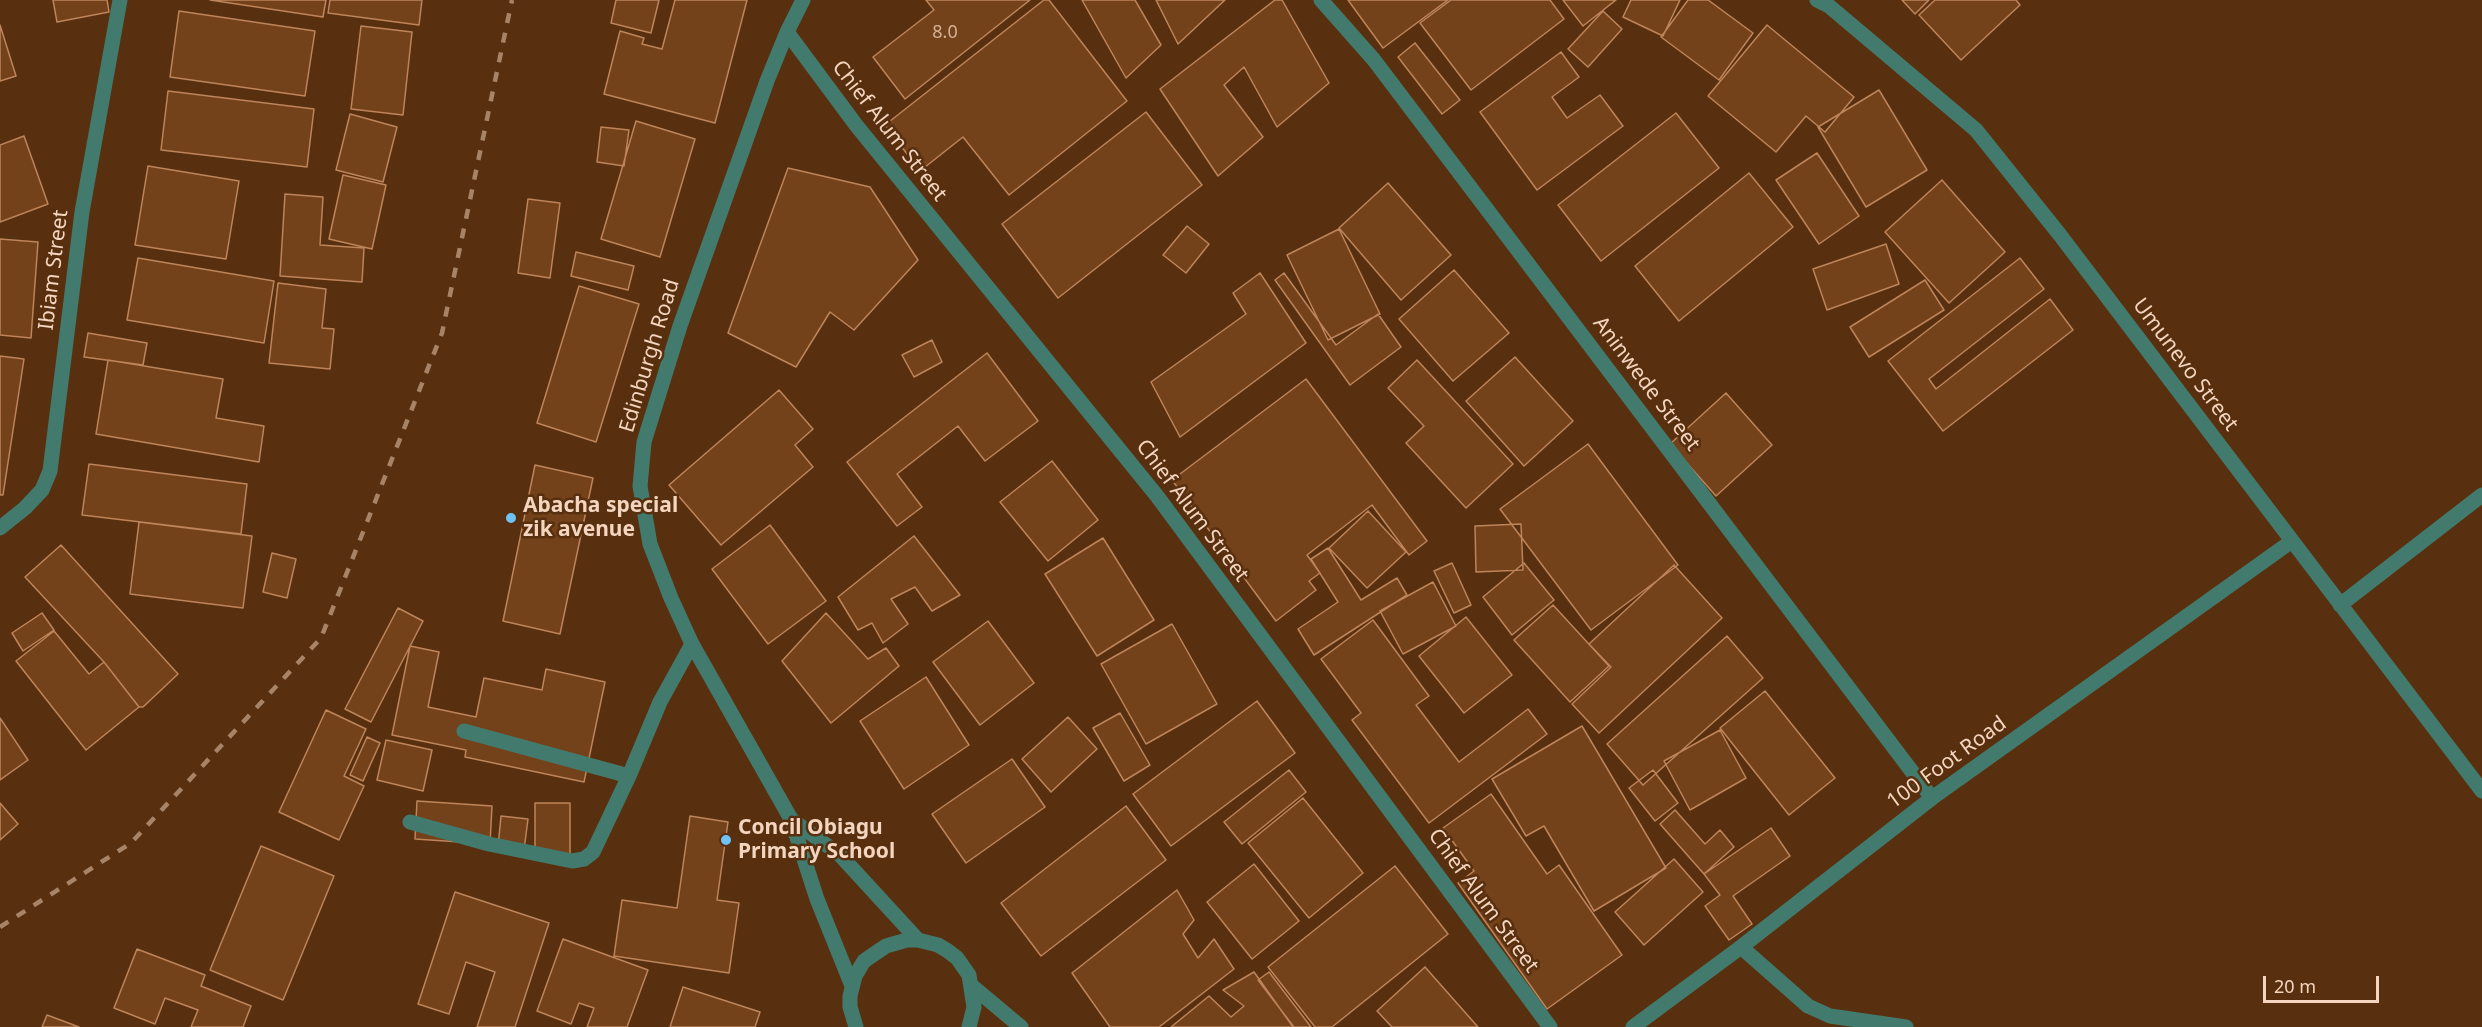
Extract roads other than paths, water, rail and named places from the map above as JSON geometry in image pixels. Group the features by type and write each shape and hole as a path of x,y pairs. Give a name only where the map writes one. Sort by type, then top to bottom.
{"street":[{"name":"Ibiam Street","path":"0,528 25,508 42,490 50,471 82,212 120,0"},
{"name":"Edinburgh Road","path":"803,0 787,32 732,175 644,442 640,486 650,544 692,644 791,819 817,899 852,986"},
{"name":"Aninwede Street","path":"1321,0 1374,60 1932,798"},
{"name":"Umunevo Street","path":"1817,0 1829,6 1976,129 2060,235 2482,791"},
{"name":"Chief Alum Street","path":"787,32 856,125 1157,496 1550,1027"},
{"path":"2340,605 2482,495"},
{"name":"100 Foot Road","path":"1634,1027 1932,798 2292,541"},
{"path":"410,822 489,844 578,861 593,852 629,776 660,702 692,644"},
{"path":"464,731 629,776"},
{"path":"791,819 840,855 918,940"},
{"path":"853,1024 850,1007 852,986 864,961 877,951 896,942 918,940 938,945 957,958 969,975 974,1007 969,1027"},
{"path":"1741,947 1808,1006 1830,1016 1906,1027"},
{"path":"972,986 1021,1027"}],"railway":[{"path":"0,927 131,843 321,638 442,333 512,0"}],"place":[{"name":"Abacha special zik avenue","path":"511,518"},
{"name":"Concil Obiagu Primary School","path":"726,840"}]}
